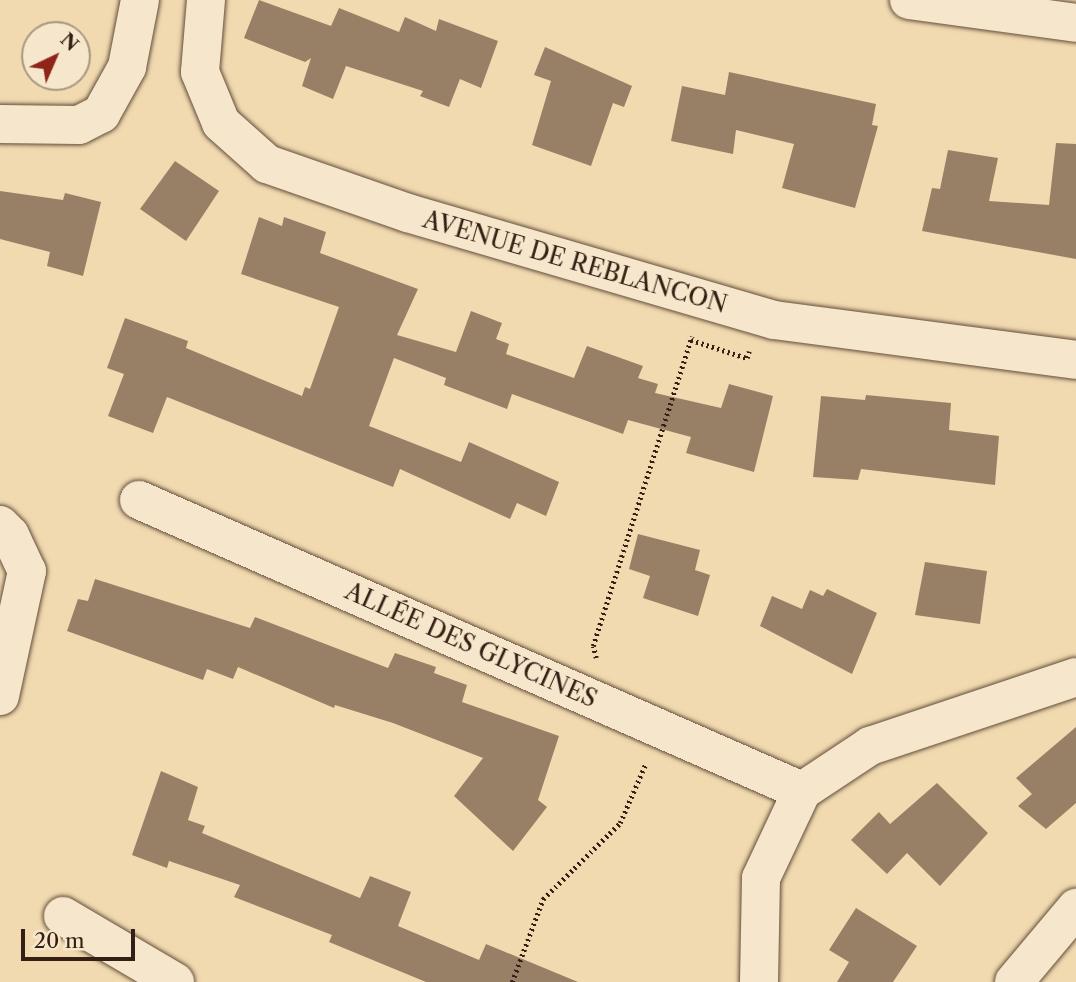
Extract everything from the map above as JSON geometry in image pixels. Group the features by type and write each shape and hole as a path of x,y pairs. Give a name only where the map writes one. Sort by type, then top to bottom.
{"street":[{"path":"0,124 79,125 101,114 127,67 140,0"},
{"name":"AVENUE DE REBLANCON","path":"206,0 200,72 221,123 267,164 408,213 774,320 1076,360"},
{"path":"909,0 1076,23"},
{"name":"ALLÉE DES GLYCINES","path":"139,500 802,790"},
{"path":"0,524 10,535 27,571 0,696"},
{"path":"759,982 761,878 802,790 870,747 1076,677"},
{"path":"1014,982 1076,908"},
{"path":"63,916 176,982"}],"path":[{"path":"609,706 593,646 704,300"},
{"path":"512,982 543,899 620,823 643,770"}],"building":[{"path":"259,0 331,26 339,8 399,32 405,17 436,31 439,19 498,41 481,88 460,79 449,107 420,96 423,91 346,66 333,99 302,86 311,58 305,62 244,38"},
{"path":"545,47 632,86 624,107 613,103 591,166 532,145 551,81 534,75"},
{"path":"729,72 876,104 872,125 878,126 855,208 782,188 794,144 736,130 733,154 671,141 682,86 725,95"},
{"path":"1056,143 1076,144 1076,259 922,231 932,188 940,189 948,150 998,158 989,201 1049,205"},
{"path":"175,161 219,191 186,241 140,209"},
{"path":"0,191 63,200 65,193 101,202 83,276 47,266 50,252 0,239"},
{"path":"259,217 282,226 284,217 326,232 320,253 418,289 397,335 456,352 471,311 502,323 496,339 509,344 506,354 574,378 587,346 643,366 638,378 658,384 655,393 721,408 729,384 773,396 754,472 686,453 691,437 628,420 623,434 512,394 507,409 444,385 446,378 394,358 369,426 461,462 469,442 559,482 546,516 517,503 510,519 400,469 393,487 167,397 153,433 108,416 124,374 107,368 125,318 188,341 186,348 302,396 305,387 310,389 339,307 241,274"},
{"path":"866,395 951,403 949,430 999,436 995,485 861,469 858,480 813,477 821,396 865,400"},
{"path":"638,534 700,550 695,570 710,575 698,616 643,598 650,576 629,569"},
{"path":"925,562 987,571 980,624 915,615"},
{"path":"95,579 250,628 255,617 388,668 395,653 436,667 434,673 467,685 462,702 559,736 538,800 547,807 513,851 454,796 483,758 393,723 335,705 334,708 238,667 233,679 207,669 203,680 67,631 78,599 88,601"},
{"path":"827,589 877,613 852,674 760,626 772,596 802,609 810,590 823,596"},
{"path":"1076,727 1076,803 1046,829 1018,806 1032,794 1016,778"},
{"path":"161,771 198,787 188,820 205,826 202,833 360,898 370,876 411,892 398,926 479,960 486,944 578,982 426,982 329,942 332,935 234,897 240,885 169,861 167,868 132,855"},
{"path":"937,783 988,833 940,886 907,853 887,874 851,840 879,812 890,824"},
{"path":"856,908 917,946 893,982 837,982 849,962 829,950"}]}
